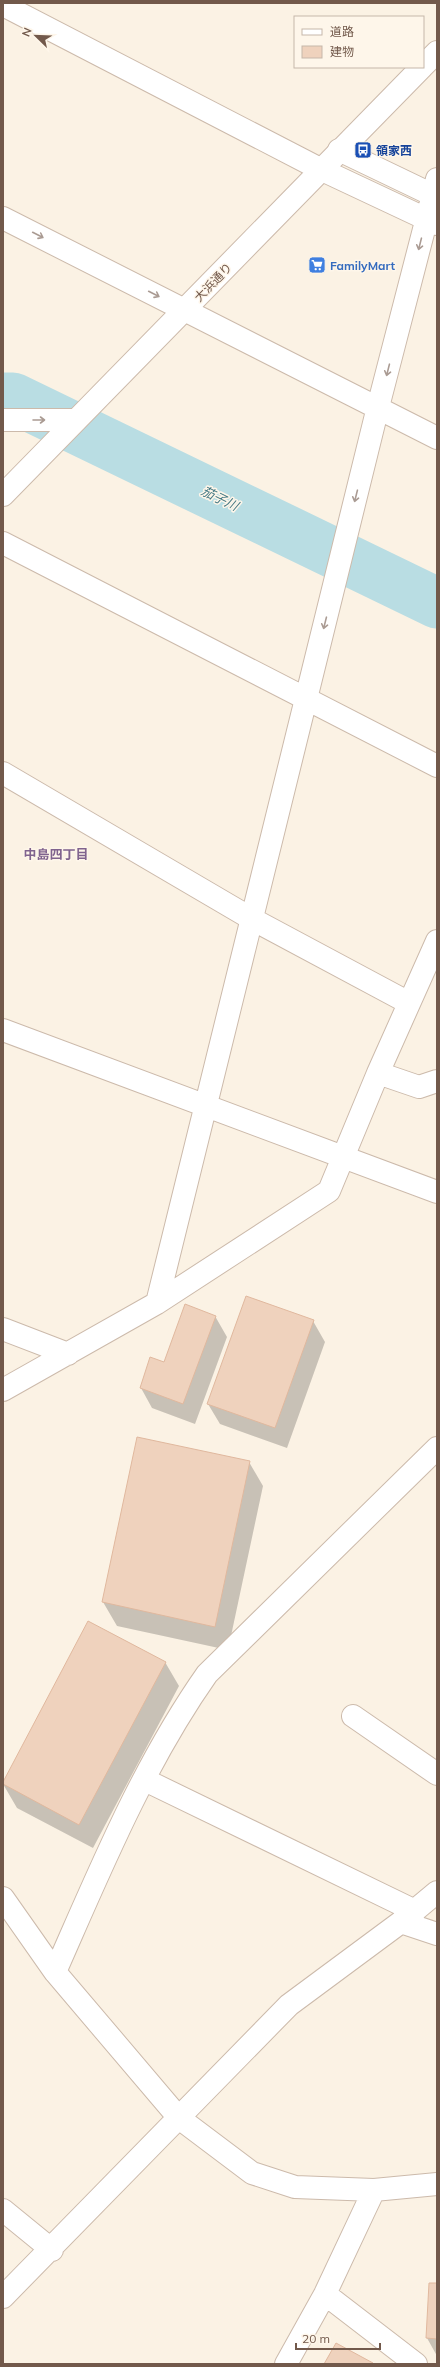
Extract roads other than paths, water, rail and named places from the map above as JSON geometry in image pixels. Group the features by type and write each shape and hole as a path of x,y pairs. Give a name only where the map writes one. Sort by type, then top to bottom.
{"street":[{"path":"3,5 320,169 432,221"},
{"name":"大浜通り","path":"424,64 437,52"},
{"name":"大浜通り","path":"3,496 75,420 186,310 320,169 420,68"},
{"path":"156,1303 207,1105 378,407 432,221 436,191 340,150"},
{"path":"3,218 437,438"},
{"path":"3,420 75,420"},
{"path":"3,543 437,766"},
{"path":"3,773 252,919 409,1004"},
{"path":"3,1390 156,1303 329,1191 378,1073 437,942"},
{"path":"3,1030 343,1155 437,1192"},
{"path":"378,1073 419,1087 437,1080"},
{"path":"3,1329 68,1354"},
{"path":"55,1972 122,1824 179,1714 207,1674 437,1448"},
{"path":"353,1716 437,1774"},
{"path":"145,1780 408,1917 437,1934"},
{"path":"3,2297 52,2250 289,2005 408,1917 437,1892"},
{"path":"3,1898 55,1972 179,2118 252,2173 295,2187 374,2190 437,2184"},
{"path":"286,2364 325,2294 374,2190"},
{"path":"3,2210 52,2250"},
{"path":"325,2294 416,2364"}],"waterway":[{"name":"茄子川","path":"3,398 13,398 437,603"}],"place":[{"name":"領家西","path":"363,150"},
{"name":"FamilyMart","path":"317,265"}],"district":[{"name":"中島四丁目","path":"56,854"}]}
